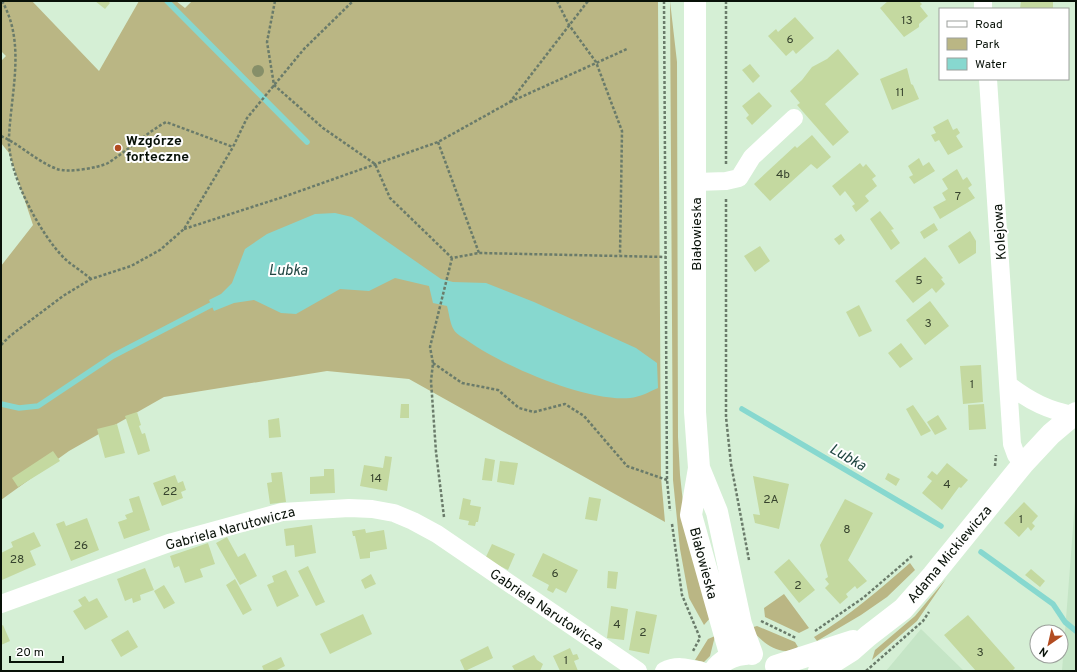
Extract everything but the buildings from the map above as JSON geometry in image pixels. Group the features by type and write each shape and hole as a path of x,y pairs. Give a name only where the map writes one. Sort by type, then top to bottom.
{"main road":[{"name":"Białowieska","path":"695,1 695,412 699,468 691,515 731,657"},
{"name":"Adama Mickiewicza","path":"819,671 851,651 903,609 933,575 1024,464 1051,434 1075,414"},
{"name":"Białowieska","path":"699,468 717,512 741,624 752,654"},
{"name":"Adama Mickiewicza","path":"778,668 868,636"},
{"path":"714,671 724,661 731,657 745,654 761,656 778,668"}],"street":[{"name":"Kolejowa","path":"988,80 1010,386 1012,444 1016,455 1024,464"},
{"path":"696,182 726,181 739,178 752,157 794,118"},
{"path":"1010,386 1024,397 1053,411 1075,414"},
{"name":"Gabriela Narutowicza","path":"1,604 169,543 282,512 309,509 372,509 400,516 437,534 638,671"},
{"path":"664,671 672,667 684,667 702,671"}],"path":[{"path":"2,1 10,14 17,53 8,139 20,189 42,231 65,259 91,279"},
{"path":"275,1 267,42 274,85 323,128 374,164 390,198 452,258"},
{"path":"1,345 10,336 64,296 91,279 131,266 160,250 184,229 232,147 247,118 304,49 353,1"},
{"path":"557,1 569,25 596,62 622,131 620,255"},
{"path":"510,102 588,1"},
{"path":"664,1 667,480 673,538 682,595 700,638 684,667"},
{"path":"726,1 726,417 731,464 749,561"},
{"path":"184,229 283,197 438,142 510,102 596,62 628,49"},
{"path":"1,136 8,139 39,161 59,170 73,171 106,163 150,131 166,122 232,147"},
{"path":"438,142 479,253"},
{"path":"452,258 479,253 666,257"},
{"path":"437,534 444,516 435,444 431,381 433,363 430,347 452,258"},
{"path":"433,363 462,383 498,390 519,408 534,412 565,404 584,416 627,466 667,480"},
{"path":"994,469 996,453"},
{"path":"812,633 863,598 912,556"},
{"path":"759,614 761,621 800,640"}],"shaded area":[{"path":"1076,489 1076,671 1062,671 1063,664 1069,664 1069,624 1066,624"},
{"path":"921,629 964,671 886,671"}],"green space":[{"path":"1,1 32,1 99,71 139,1 176,1 185,8 192,1 658,1 661,477 665,522 409,379 327,371 164,397 69,451 1,500 1,266 33,225 9,153 1,143 1,61 6,56 1,51"},
{"path":"670,1 677,62 678,437 680,475 685,521 711,617 704,625 689,598 680,549 673,480"},
{"path":"910,563 915,570 887,597 861,615 817,641 814,637 852,611"},
{"path":"946,579 917,621 872,660 875,650 915,616"},
{"path":"784,594 809,628 799,633 765,617 764,608"},
{"path":"757,626 795,642 798,647 784,651 771,647 750,628"},
{"path":"715,636 710,656 704,662 695,660 708,639"}],"water":[{"name":"Lubka","path":"335,213 352,217 441,279 453,282 486,283 534,302 636,348 657,363 658,388 630,398 612,398 569,388 523,371 483,351 456,333 452,325 447,306 433,303 429,286 395,278 369,291 340,289 296,314 281,313 254,300 234,303 214,311 209,300 221,294 232,283 245,249 267,234 315,214"}],"waterway":[{"path":"167,1 307,142"},
{"name":"Lubka","path":"1,404 19,408 38,406 113,356 211,305"},
{"name":"Lubka","path":"742,409 941,526"},
{"name":"Lubka","path":"981,552 1053,604 1065,622 1076,631"}],"place":[{"name":"Wzgórze forteczne","path":"118,148"}]}
